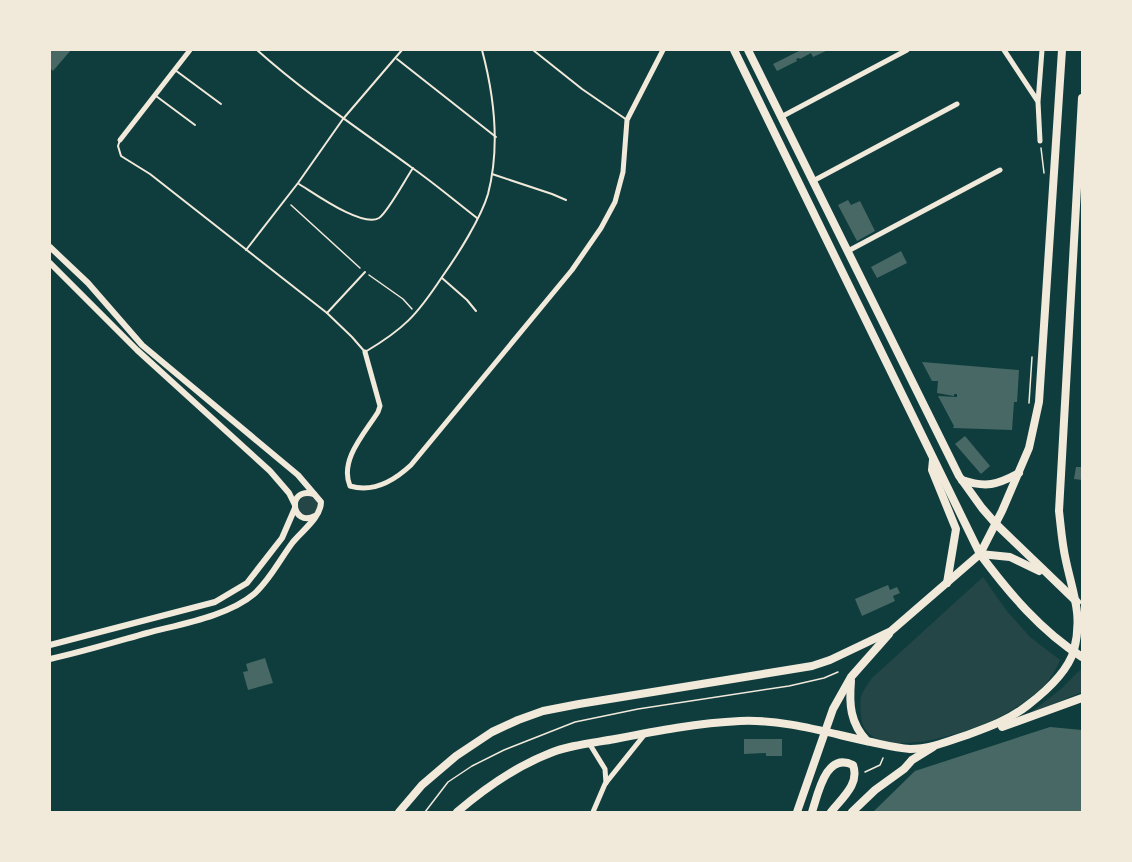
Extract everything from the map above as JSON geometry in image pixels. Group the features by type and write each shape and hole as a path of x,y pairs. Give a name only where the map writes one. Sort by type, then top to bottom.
{"highway":[{"path":"797,813 833,709 851,677 891,631 980,554 1019,472 1035,429 1039,402 1062,50"},
{"path":"852,813 875,790 904,769 912,760 935,746 997,724 1017,714 1055,679 1073,651 1079,624 1080,605 1062,542 1059,511 1083,98"},
{"path":"933,460 932,470 956,532 947,583"},
{"path":"962,480 985,486 1004,481 1019,472"},
{"path":"996,524 1080,605"},
{"path":"980,554 1010,557 1047,575"},
{"path":"399,813 422,785 456,756 492,732 518,720 543,711 579,704 812,666 830,660 891,631"},
{"path":"851,677 850,703 853,720 857,730 867,741"},
{"path":"457,813 471,800 529,762 551,752 589,743 696,725 742,721 792,725 894,748 912,749 952,745 1083,698"},
{"path":"812,813 829,768 837,762 847,761 853,765 856,777 831,813"}],"main road":[{"path":"734,50 980,554 1007,591 1039,623 1083,657"},
{"path":"748,50 962,480 996,524"}],"street":[{"path":"120,140 190,50"},
{"path":"365,352 380,406 348,465 347,479 350,486 357,488 376,486 402,474 411,465 572,270 601,228 615,202 622,172 627,120 663,50"},
{"path":"781,117 907,50"},
{"path":"1005,50 1038,102"},
{"path":"1040,141 1038,102 1042,50"},
{"path":"813,181 957,104"},
{"path":"848,251 1000,170"},
{"path":"50,247 88,283 142,345 298,475 321,502 321,509 317,515 292,544 264,583 255,594 239,604 224,611 173,626 50,659"},
{"path":"50,262 136,350 270,471 289,493 298,514 303,518 317,515"},
{"path":"50,645 215,602 233,593 247,583 282,538 296,499 308,492 315,494"},
{"path":"593,813 605,784 646,733"},
{"path":"589,743 605,770 605,784"}],"lane":[{"path":"257,50 343,119 413,168 477,218"},
{"path":"246,250 298,183 343,119 402,50"},
{"path":"120,140 119,149 122,156 150,174 327,313 365,352 392,337 417,314 453,262 487,196 496,137 482,50"},
{"path":"533,50 582,89 627,120"},
{"path":"396,58 496,137"},
{"path":"174,69 221,104"},
{"path":"153,95 195,124"},
{"path":"298,183 348,213 374,220 383,213 413,168"},
{"path":"492,174 566,200"},
{"path":"327,313 365,272"},
{"path":"442,278 476,311"}],"path":[{"path":"1040,141 1044,172"},
{"path":"285,200 365,272 403,298 417,314"},
{"path":"1028,408 1033,349"},
{"path":"425,813 448,782 472,766 504,750 575,722 638,709 789,686 824,678 838,672"},
{"path":"864,772 880,765 883,758"}],"shaded area":[{"path":"308,496 315,499 318,506 315,513 308,516 301,513 298,506 301,499"},
{"path":"983,577 1006,610 1030,637 1060,660 1049,680 1032,696 1004,715 966,731 921,742 899,743 880,740 867,731 861,715 863,692 872,678"},
{"path":"1080,670 1082,671 1082,692 1029,714 1060,690"}],"building":[{"path":"50,50 71,50 53,71 50,68"},
{"path":"801,50 828,50 813,57 811,53 796,59 797,61 777,71 773,64"},
{"path":"848,200 851,205 860,201 875,231 857,241 838,205"},
{"path":"901,251 907,263 877,278 871,267"},
{"path":"922,362 1019,370 1012,430 953,428 938,396 957,397 957,394 954,396 937,393 938,381 932,381"},
{"path":"965,436 990,466 981,474 955,444"},
{"path":"1076,467 1082,467 1082,480 1074,479"},
{"path":"888,585 890,590 897,587 900,593 893,596 895,601 862,616 855,599"},
{"path":"265,658 273,683 248,690 243,672 248,671 246,664"},
{"path":"1050,727 1082,730 1082,812 873,812 915,771"},
{"path":"744,739 782,739 782,756 766,756 766,753 744,754"}]}
